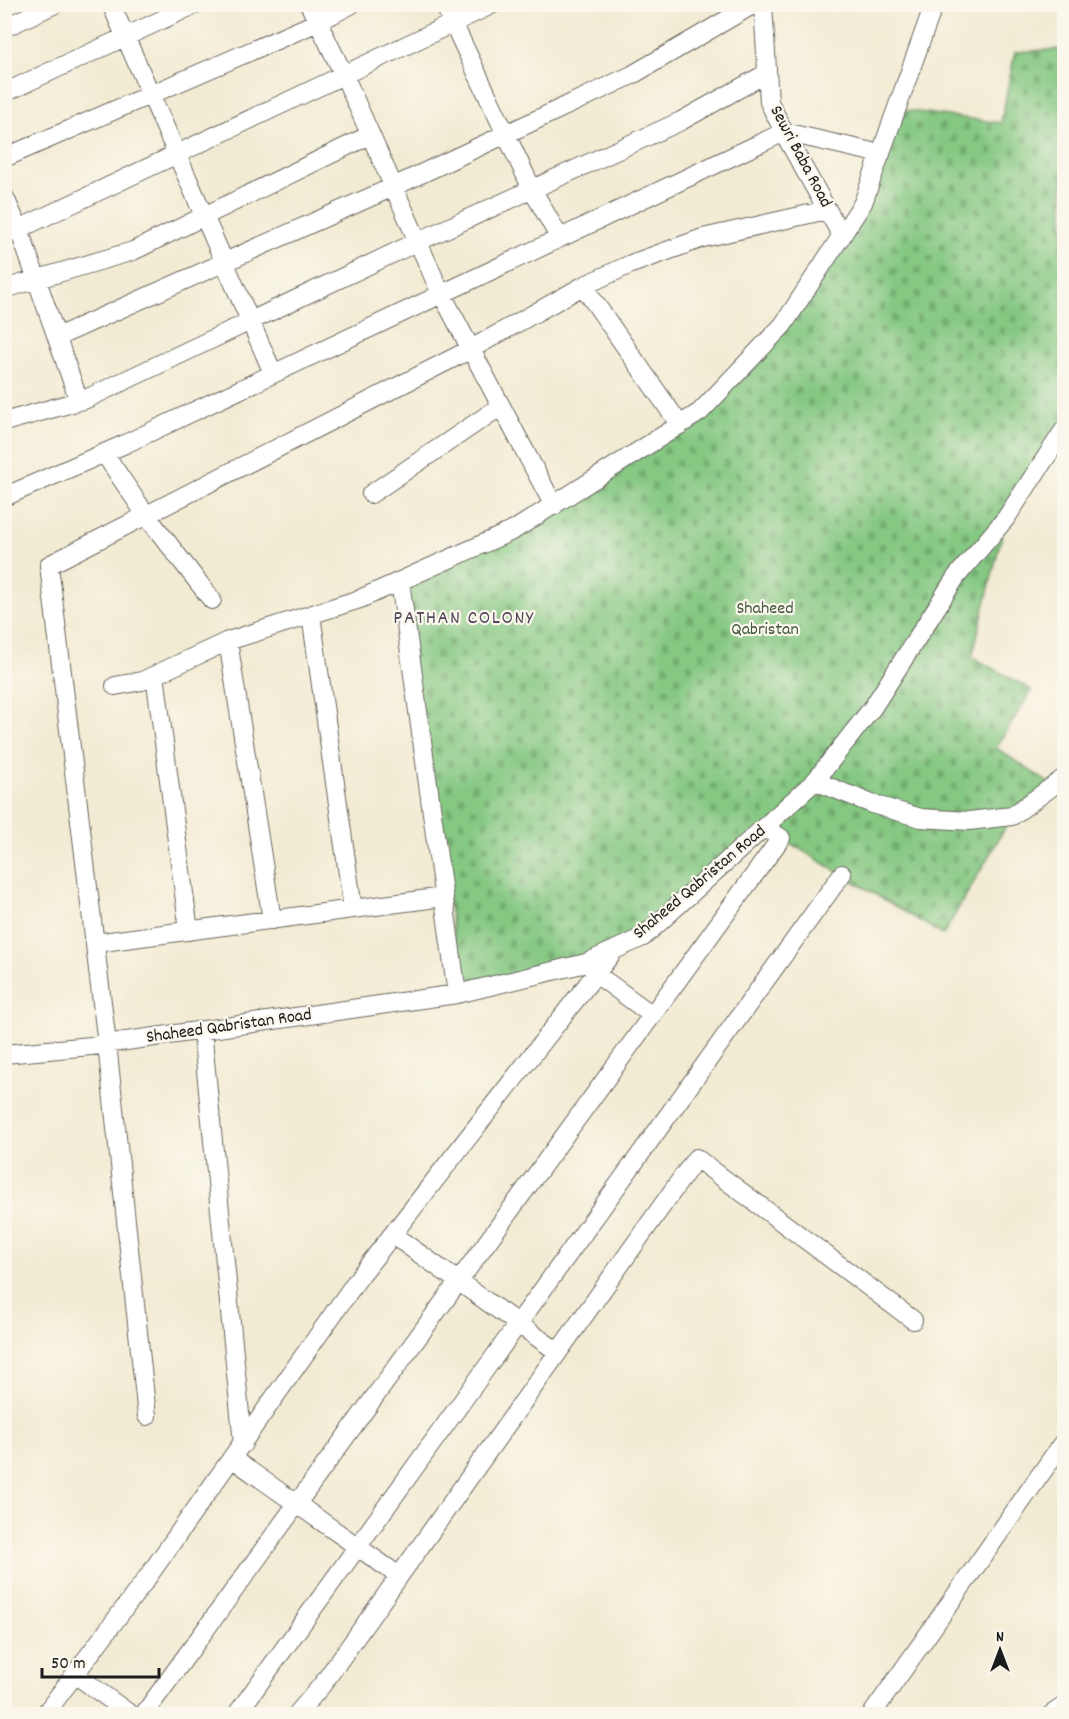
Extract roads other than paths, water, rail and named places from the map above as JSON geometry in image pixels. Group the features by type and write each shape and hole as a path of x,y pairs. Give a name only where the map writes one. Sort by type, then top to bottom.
{"street":[{"path":"4,28 55,4"},
{"path":"111,4 226,261 273,373"},
{"path":"4,93 196,4"},
{"path":"309,4 344,75 441,293 554,506"},
{"path":"4,158 318,22 352,4"},
{"path":"444,4 532,189 559,237"},
{"path":"12,231 493,4"},
{"path":"57,337 393,187 632,75 754,4"},
{"name":"Sewri Baba Road","path":"763,4 769,102 842,236"},
{"path":"115,686 155,675 228,641 360,599 514,530 700,412 783,325 863,203 934,4"},
{"path":"4,422 79,401 681,121 768,73"},
{"path":"4,496 104,453 784,132 880,154"},
{"path":"4,288 133,251 370,135"},
{"path":"4,196 12,231 37,279 79,401"},
{"path":"147,1416 107,1044 48,565 471,349 583,286 631,264 703,238 827,210"},
{"path":"583,286 681,425"},
{"path":"371,494 501,406"},
{"name":"Shaheed Qabristan Road","path":"4,1054 107,1044 457,994 586,963 643,937 815,781 873,707 956,578 1006,518 1065,430"},
{"path":"104,453 146,515 212,600"},
{"path":"400,580 457,994"},
{"path":"311,615 353,909"},
{"path":"228,641 272,920"},
{"path":"155,675 189,931"},
{"path":"815,781 872,804 921,818 969,821 1012,816 1065,778"},
{"path":"144,1714 781,838 765,828"},
{"path":"237,1714 842,874"},
{"path":"95,943 444,897"},
{"path":"45,1714 76,1675 238,1452 360,1276 615,950"},
{"path":"596,974 652,1015"},
{"path":"202,1030 238,1452 297,1504 399,1576"},
{"path":"297,1714 322,1685 696,1158 914,1320"},
{"path":"393,1235 558,1353"},
{"path":"872,1714 1065,1441"},
{"path":"76,1675 130,1714"},
{"path":"1052,1714 1065,1706"}],"district":[{"name":"PATHAN COLONY","path":"464,619"}],"park label":[{"name":"Shaheed Qabristan","path":"765,619"}]}
